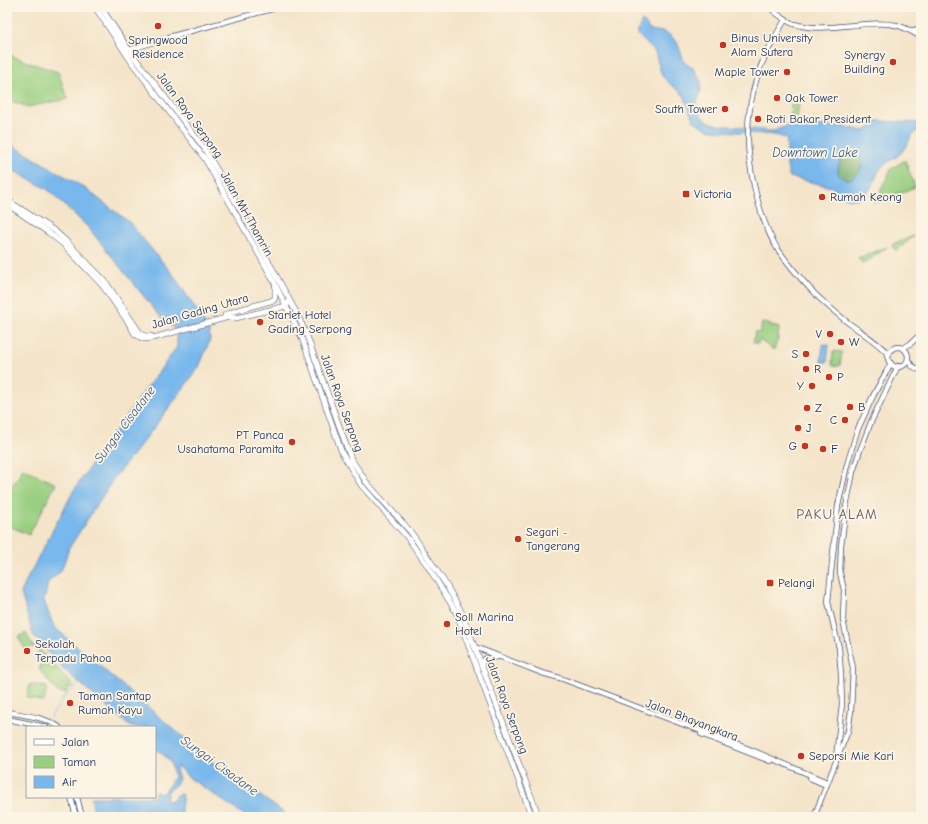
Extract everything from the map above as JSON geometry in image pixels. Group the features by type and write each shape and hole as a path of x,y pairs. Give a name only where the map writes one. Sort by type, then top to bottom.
{"main road":[{"name":"Jalan MH.Thamrin","path":"95,7 105,18 132,64 155,90 205,159 281,297"},
{"name":"Jalan Raya Serpong","path":"101,7 105,18 129,50 155,90 211,159 289,298 307,336 351,459 367,484 410,531 456,612 532,817"},
{"path":"129,50 169,37 279,7"},
{"path":"304,7 319,9 324,7"},
{"path":"769,7 785,20 793,24 824,28 864,24 896,25 921,37"},
{"path":"785,20 769,48 757,77 748,125 750,159 759,206 777,247 792,268 819,298 846,321 882,347 889,355 891,363 897,368"},
{"path":"909,30 916,30 921,27"},
{"name":"Jalan Gading Utara","path":"7,200 55,231 66,241 106,281 136,331 147,337 223,317 235,311 274,300 276,297 275,286"},
{"path":"7,204 63,244 102,285 136,331"},
{"name":"Jalan Raya Serpong","path":"281,297 302,338 342,453 351,470 360,485 424,557 461,611 539,817"},
{"path":"286,306 289,302 289,298"},
{"name":"Jalan Gading Utara","path":"223,317 236,318 286,306"},
{"path":"889,355 895,347 903,348 921,334"},
{"path":"910,344 907,353 908,360 912,366"},
{"path":"882,347 892,350"},
{"path":"903,348 907,353"},
{"path":"879,384 883,381 892,368 897,368 904,365 908,360"},
{"path":"836,758 842,704 839,648 828,602 838,506 847,465 857,431 879,384 891,363"},
{"path":"904,365 912,366 921,371"},
{"path":"814,817 836,758 848,732 853,683 851,657 843,620 844,590 840,573 845,515 855,467 861,447 871,422 897,368"},
{"path":"847,465 855,467"},
{"path":"832,574 840,573"},
{"path":"833,621 843,620"},
{"name":"Jalan Bhayangkara","path":"475,647 826,784"},
{"path":"481,664 486,659 499,656"},
{"path":"7,712 51,722 57,726"},
{"path":"30,723 31,717"},
{"path":"7,718 42,726"},
{"path":"71,798 76,817"},
{"path":"77,798 82,817"}],"green space":[{"path":"10,55 58,72 68,99 28,107 11,101 10,93 7,87 7,61"},
{"path":"791,104 799,105 797,118 790,117"},
{"path":"847,154 860,157 862,165 861,169 856,175 846,180 839,175 838,166 842,158"},
{"path":"905,160 915,187 875,203 874,197 879,194 891,169"},
{"path":"914,236 897,250 892,247 893,244"},
{"path":"887,247 863,264 858,258"},
{"path":"762,323 779,328 778,339 774,350 759,340 758,344 753,342 755,332 760,333"},
{"path":"833,351 842,352 840,366 832,365"},
{"path":"23,468 56,484 29,535 7,525 7,492"},
{"path":"26,633 33,646 26,650 18,637"},
{"path":"36,645 73,686 71,688 69,686 66,693 58,692 40,671 40,665 46,661 33,647"},
{"path":"30,684 47,687 44,702 27,698"}],"water":[{"name":"Downtown Lake","path":"642,21 649,30 664,32 677,42 686,64 693,68 701,82 701,90 696,106 701,116 707,121 717,125 774,131 792,124 805,124 839,126 865,131 877,121 921,123 921,129 914,133 905,149 900,154 882,166 872,186 865,195 854,199 844,197 836,193 832,187 790,177 787,168 786,138 775,135 707,129 693,120 684,95 662,76 655,52 638,35 638,30","holes":["847,154 860,157 862,165 861,169 856,175 846,180 839,175 838,166"]},
{"name":"Sungai Cisadane","path":"7,142 83,187 129,222 174,276 203,320 209,331 210,340 199,367 114,478 69,548 61,571 48,582 44,601 54,627 211,761 290,817 247,817 191,779 177,766 176,770 179,778 177,783 168,791 166,801 173,801 176,795 181,794 182,817 97,817 94,811 91,798 156,798 156,792 160,794 164,793 174,777 172,767 166,758 156,749 156,726 130,726 61,667 33,635 21,593 74,490 177,347 177,337 174,329 159,315 87,226 47,189 7,167"},
{"path":"823,344 829,345 827,362 821,362"}],"waterway":[{"path":"50,718 64,697 80,683"},
{"path":"7,716 25,720"},
{"path":"36,722 44,724"}],"place":[{"name":"Springwood Residence","path":"158,26"},
{"name":"Binus University Alam Sutera","path":"723,45"},
{"name":"Synergy Building","path":"893,62"},
{"name":"Maple Tower","path":"787,72"},
{"name":"Oak Tower","path":"777,98"},
{"name":"South Tower","path":"725,109"},
{"name":"Roti Bakar President","path":"758,119"},
{"name":"Victoria","path":"686,194"},
{"name":"Rumah Keong","path":"822,197"},
{"name":"Starlet Hotel Gading Serpong","path":"260,322"},
{"name":"V","path":"830,334"},
{"name":"W","path":"841,342"},
{"name":"S","path":"806,354"},
{"name":"R","path":"806,369"},
{"name":"P","path":"829,377"},
{"name":"Y","path":"812,386"},
{"name":"B","path":"850,407"},
{"name":"Z","path":"807,408"},
{"name":"C","path":"845,420"},
{"name":"J","path":"798,428"},
{"name":"PT Panca Usahatama Paramita","path":"292,442"},
{"name":"G","path":"805,446"},
{"name":"F","path":"823,449"},
{"name":"Segari - Tangerang","path":"518,539"},
{"name":"Pelangi","path":"770,583"},
{"name":"Soll Marina Hotel","path":"447,624"},
{"name":"Sekolah Terpadu Pahoa","path":"27,651"},
{"name":"Taman Santap Rumah Kayu","path":"70,703"},
{"name":"Seporsi Mie Kari","path":"801,756"}],"district":[{"name":"PAKU ALAM","path":"837,514"}]}
